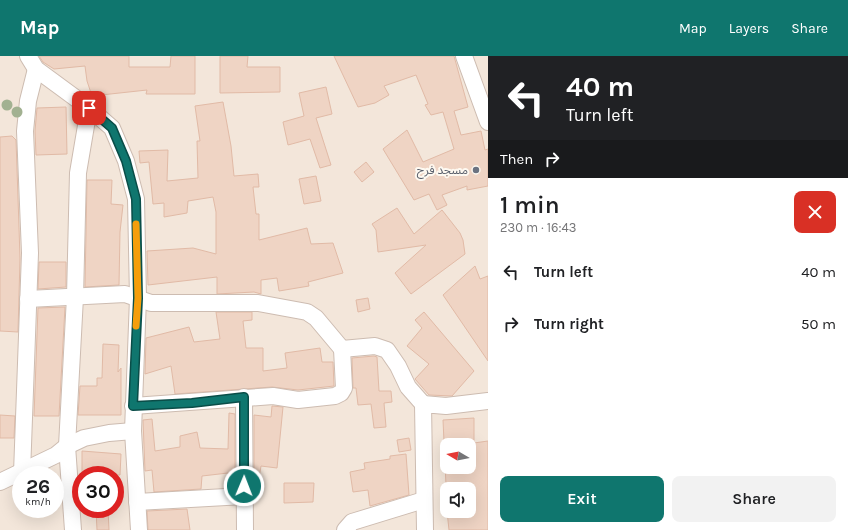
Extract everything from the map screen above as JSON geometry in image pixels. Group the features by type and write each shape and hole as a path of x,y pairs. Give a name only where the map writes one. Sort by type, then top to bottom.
{"street":[{"path":"464,56 488,122"},
{"path":"32,62 112,128 126,161 136,199 138,298 133,431 139,530"},
{"path":"22,466 30,253 25,131 32,62"},
{"path":"73,530 67,446 75,297 78,173 89,108"},
{"path":"28,299 125,294 152,303 258,303 307,312 316,318 342,349 344,388 341,393 335,396 298,400 273,396 244,397 192,403 133,406"},
{"path":"342,349 375,346 386,350 398,366 408,387 423,404 425,530"},
{"path":"244,397 244,530"},
{"path":"423,404 446,406 488,401"},
{"path":"35,466 56,455 67,446 84,438 109,433 133,431"},
{"path":"0,482 12,477"},
{"path":"137,502 244,496"},
{"path":"345,530 352,522 424,500"}],"shaded area":[{"path":"0,56 488,56 488,530 0,530"}],"building":[{"path":"39,56 129,56 129,67 170,67 171,56 195,56 195,94 146,94 147,90 92,96 87,81 85,66 54,69 43,62"},
{"path":"220,56 248,56 247,67 280,67 280,92 220,93"},
{"path":"334,56 454,56 468,107 454,111 461,135 481,131 485,150 488,149 488,186 467,190 467,186 442,195 447,205 437,210 429,194 414,200 383,149 407,130 423,162 454,149 443,112 431,115 425,105 428,104 416,75 384,86 389,95 375,103 358,107"},
{"path":"326,87 332,114 316,118 331,165 320,168 310,139 288,145 283,122 304,116 299,93"},
{"path":"223,102 231,146 234,176 258,174 259,187 253,187 256,214 259,214 259,240 307,228 311,244 333,243 343,273 308,282 309,286 279,291 277,278 261,280 261,294 254,292 217,294 217,277 148,285 147,251 193,248 216,254 216,212 213,197 188,201 187,213 164,217 164,203 153,204 149,162 140,163 139,151 168,150 167,181 198,178 197,141 200,141 195,106"},
{"path":"66,107 67,154 36,155 35,131 37,108"},
{"path":"12,136 16,140 20,259 18,332 0,331 0,137"},
{"path":"366,162 374,172 362,182 354,172"},
{"path":"316,176 321,201 304,204 299,179"},
{"path":"87,180 112,180 111,204 123,205 120,232 119,285 85,287"},
{"path":"397,208 414,234 442,210 460,233 463,240 465,254 411,294 395,273 426,245 378,252 376,230 372,224"},
{"path":"39,262 66,262 66,287 38,289"},
{"path":"475,266 480,279 488,276 488,361 443,295"},
{"path":"368,298 370,309 358,312 356,300"},
{"path":"65,307 59,416 34,416 38,308"},
{"path":"216,312 252,312 252,320 243,321 246,348 263,348 263,371 287,368 285,353 320,348 322,362 333,362 334,386 298,390 272,387 175,394 171,366 145,374 146,338 189,327 194,342 220,339"},
{"path":"424,312 474,371 452,396 429,395 415,379 429,364 407,346 422,328 415,320"},
{"path":"103,344 119,345 118,372 121,368 121,415 78,415 80,386 97,386 97,378 102,378"},
{"path":"377,357 379,391 391,391 392,402 384,403 386,427 374,428 371,404 358,405 356,388 353,388 352,358"},
{"path":"272,406 283,407 277,468 261,466 259,478 254,477 254,415 271,417"},
{"path":"229,413 235,414 235,475 228,473 202,476 201,489 154,492 152,470 145,471 143,420 152,419 155,451 180,447 180,436 197,432 200,448 228,449"},
{"path":"0,415 15,416 14,438 0,438"},
{"path":"474,418 474,438 444,438 443,420"},
{"path":"409,438 411,450 399,452 397,440"},
{"path":"488,441 488,530 449,530 448,518 476,518 476,482 446,482 445,474 476,474 476,443"},
{"path":"82,451 121,454 120,466 82,466"},
{"path":"406,454 409,495 370,506 368,490 353,492 350,472 365,469 364,463 390,459 390,456"},
{"path":"284,483 314,483 313,502 284,503"},
{"path":"187,509 190,530 148,530 147,511"},
{"path":"96,518 108,518 109,530 97,530"}],"slow traffic":[{"path":"136,224 138,298 136,326"}],"place":[{"name":"مسجد فرح","path":"476,170"}],"route":[{"path":"89,108 112,128 126,161 136,199 138,298 133,406 192,403 244,397 244,486"}]}
